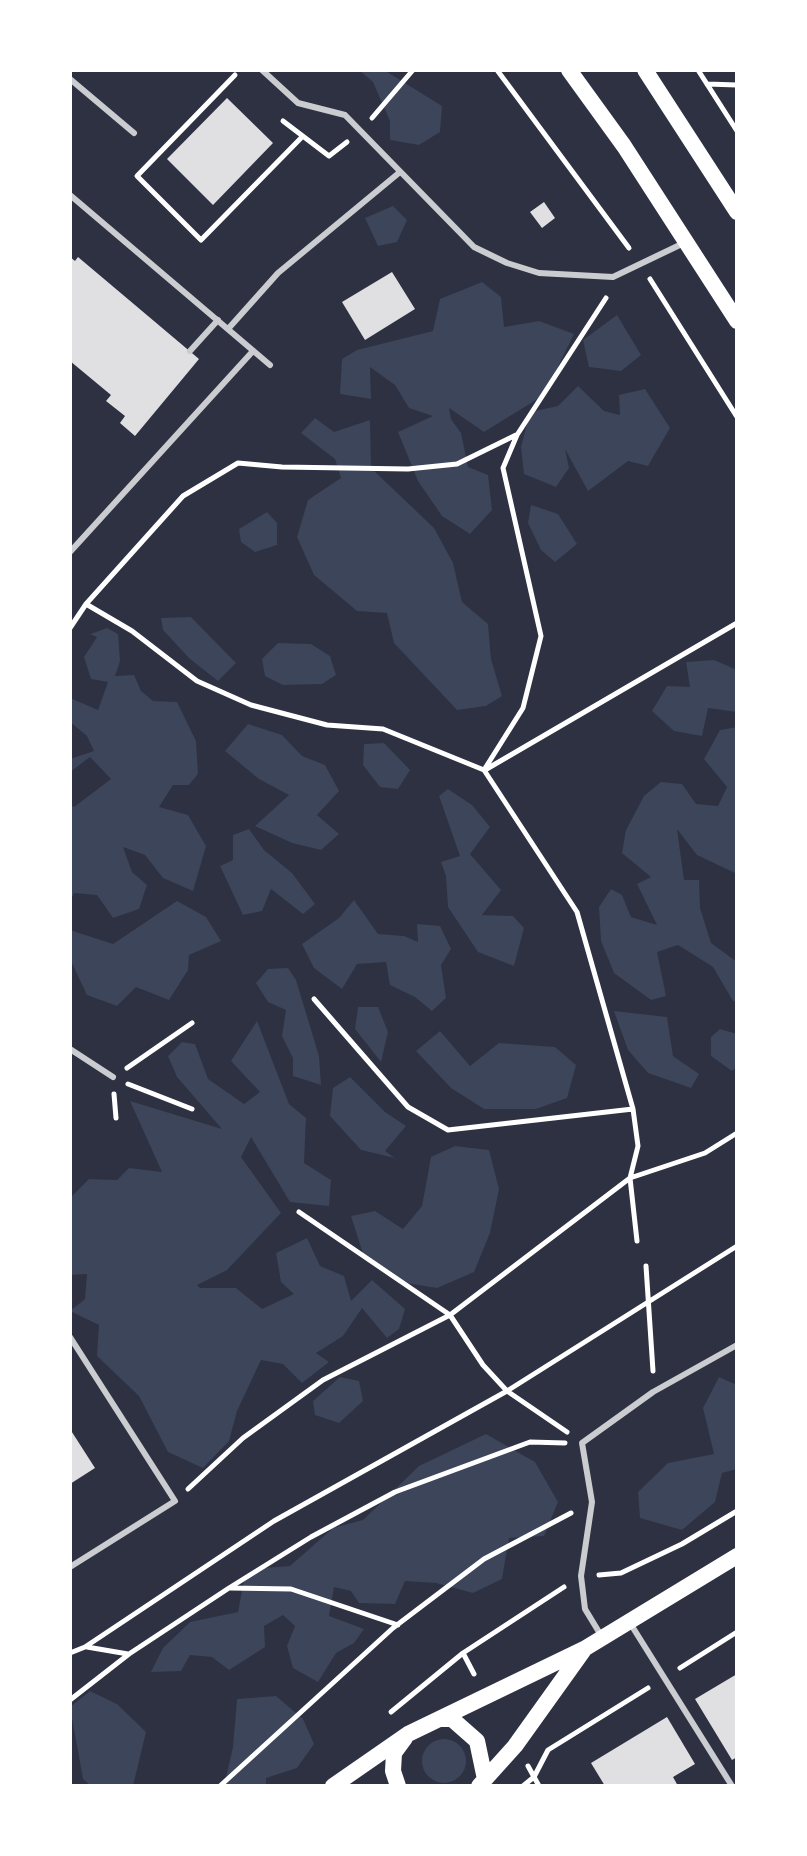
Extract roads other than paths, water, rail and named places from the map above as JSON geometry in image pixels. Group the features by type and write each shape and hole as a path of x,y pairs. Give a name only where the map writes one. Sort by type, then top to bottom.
{"main road":[{"path":"569,70 737,321"},
{"path":"645,70 737,212"},
{"path":"333,1786 408,1734 603,1639 737,1556"},
{"path":"482,1782 515,1746 584,1649"},
{"path":"435,1719 452,1719 477,1741 482,1782"},
{"path":"398,1786 393,1771 394,1753 408,1734"}],"lane":[{"path":"262,70 298,103 345,115 474,247 496,258 539,273 613,277 642,266 686,242"},
{"path":"70,79 134,133"},
{"path":"228,329 278,273 400,172"},
{"path":"70,195 270,365"},
{"path":"190,351 218,320"},
{"path":"70,552 253,351"},
{"path":"70,1049 113,1077"},
{"path":"70,1337 175,1501 70,1567"},
{"path":"603,1639 585,1609 581,1576 592,1502 582,1443 653,1392 737,1345"},
{"path":"630,1622 732,1786"}]}
